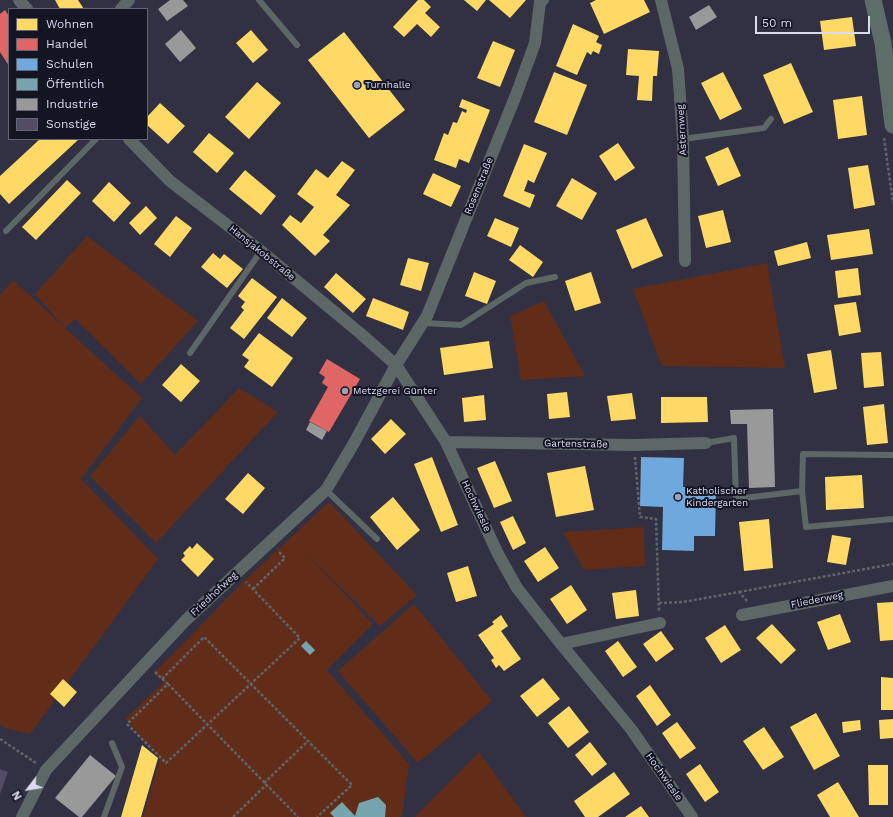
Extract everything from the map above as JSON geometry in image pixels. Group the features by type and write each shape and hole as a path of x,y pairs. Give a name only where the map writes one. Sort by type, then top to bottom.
{"street":[{"path":"19,0 25,8"},
{"path":"122,8 129,0"},
{"name":"Asternweg","path":"661,0 678,68 683,139 685,261"},
{"path":"873,0 883,43 893,125"},
{"name":"Rosenstraße","path":"396,365 424,323 535,43 540,1"},
{"name":"Hansjakobstraße","path":"130,140 170,181 360,332 396,365"},
{"name":"Hochwiesle","path":"396,365 446,442 498,554 518,588 561,644 631,728 692,817"},
{"name":"Friedhofweg","path":"22,817 46,770 186,620 326,490 354,443 396,365"},
{"name":"Gartenstraße","path":"446,442 634,445 706,443"},
{"name":"Fliederweg","path":"742,615 893,586"},
{"path":"561,644 660,623"}],"lane":[{"path":"259,0 297,44"},
{"path":"683,139 764,128 771,119"},
{"path":"6,231 95,140"},
{"path":"190,354 261,252"},
{"path":"424,323 462,325 526,283 555,277"},
{"path":"706,443 734,438 736,498 802,491"},
{"path":"893,455 803,454 802,491 806,527 893,519"},
{"path":"326,490 377,539"},
{"path":"104,817 122,767 112,743"}],"path":[{"path":"634,445 640,517 656,519 660,623"},
{"path":"253,589 285,558 270,542"},
{"path":"659,603 682,602 893,564"},
{"path":"168,684 127,724 166,763 300,638 237,573"},
{"path":"739,592 756,612"},
{"path":"162,679 204,637 352,785 317,817"},
{"path":"146,663 298,817"},
{"path":"0,739 46,770"},
{"path":"233,817 308,740"}],"shaded area":[{"path":"87,236 198,321 141,384 75,319 65,328 142,398 81,479 158,559 30,734 5,728 0,724 0,295 13,280 64,327 35,294"},
{"path":"767,263 785,368 662,366 633,289"},
{"path":"544,301 585,376 521,380 510,316"},
{"path":"239,388 278,412 156,543 90,476 140,416 175,455"},
{"path":"329,502 417,595 380,626 304,551 373,624 327,670 409,764 402,817 143,817 160,759 125,719 164,682 154,673 244,581"},
{"path":"644,527 645,566 584,570 563,532"},
{"path":"414,604 492,701 418,763 338,671"},
{"path":"479,752 526,817 415,817"}],"building: Wohnen":[{"path":"55,0 78,0 83,8 59,8"},
{"path":"418,0 424,0 431,7 425,13 440,27 431,37 417,24 404,37 393,27"},
{"path":"464,0 486,0 477,11"},
{"path":"489,0 526,0 510,18"},
{"path":"596,0 644,0 650,12 604,34 590,3"},
{"path":"852,17 856,46 824,50 820,21"},
{"path":"573,24 599,36 596,42 602,45 599,54 593,51 591,55 587,52 577,75 556,66"},
{"path":"251,30 268,50 253,63 236,43"},
{"name":"Turnhalle","path":"344,32 405,110 369,138 308,60"},
{"path":"493,41 515,50 500,87 477,78"},
{"path":"628,49 659,51 657,76 653,76 652,101 637,100 639,76 626,75"},
{"path":"791,63 813,112 784,124 763,75"},
{"path":"554,72 587,85 567,135 534,122"},
{"path":"723,72 742,109 720,120 701,83"},
{"path":"257,82 281,103 249,139 225,117"},
{"path":"862,96 867,135 838,139 833,100"},
{"path":"462,99 490,110 469,163 459,159 456,168 434,160 444,133 448,135 453,122 457,123 462,111 466,113 467,110 459,107"},
{"path":"160,103 185,126 168,144 148,126 148,116"},
{"path":"209,133 234,153 217,173 193,152"},
{"path":"39,140 78,140 9,204 0,194 0,176"},
{"path":"618,143 635,168 615,181 599,156"},
{"path":"524,144 547,153 534,183 528,180 524,191 535,195 530,208 503,196"},
{"path":"728,147 741,176 718,186 705,157"},
{"path":"342,161 355,170 336,195 350,205 323,235 330,241 315,256 282,225 290,215 301,223 314,207 297,194 316,169 328,178"},
{"path":"868,165 875,205 854,209 848,168"},
{"path":"245,170 276,196 261,215 229,189"},
{"path":"433,173 461,186 451,207 423,194"},
{"path":"572,178 597,193 582,220 556,206"},
{"path":"67,180 81,193 36,240 22,227"},
{"path":"109,182 131,203 114,222 92,201"},
{"path":"146,206 157,218 140,235 129,223"},
{"path":"723,210 731,242 706,248 698,216"},
{"path":"176,216 192,228 170,257 154,244"},
{"path":"495,218 519,228 511,247 487,236"},
{"path":"646,218 663,256 632,269 616,230"},
{"path":"869,229 873,254 831,260 827,235"},
{"path":"807,242 811,258 778,266 774,251"},
{"path":"520,245 543,262 533,277 509,260"},
{"path":"213,253 220,259 224,254 243,269 227,288 201,267"},
{"path":"408,258 429,263 421,291 400,285"},
{"path":"858,268 861,295 838,298 835,271"},
{"path":"474,272 496,281 487,304 465,296"},
{"path":"591,272 601,303 575,311 565,281"},
{"path":"336,273 366,299 353,313 324,287"},
{"path":"252,278 277,297 244,339 230,328 244,310 241,307 245,302 238,296"},
{"path":"282,298 307,318 292,337 267,318"},
{"path":"373,298 409,312 403,330 366,316"},
{"path":"856,302 861,332 839,336 834,305"},
{"path":"259,333 293,358 272,387 244,367 249,360 242,355"},
{"path":"489,341 493,368 444,375 440,348"},
{"path":"831,350 837,389 814,393 807,354"},
{"path":"881,352 884,386 864,388 861,353"},
{"path":"181,364 200,381 181,402 162,385"},
{"path":"567,392 570,417 549,419 547,394"},
{"path":"632,393 636,419 611,421 607,396"},
{"path":"484,395 486,420 464,422 462,398"},
{"path":"661,397 707,397 708,422 661,423"},
{"path":"884,404 888,443 867,445 863,407"},
{"path":"391,419 406,434 385,454 371,439"},
{"path":"432,457 458,525 441,532 414,464"},
{"path":"495,461 512,501 494,508 477,468"},
{"path":"585,466 594,510 556,517 547,473"},
{"path":"248,473 265,488 243,514 225,499"},
{"path":"862,475 864,508 826,510 825,477"},
{"path":"393,497 420,530 397,550 370,517"},
{"path":"513,516 526,543 513,550 500,522"},
{"path":"769,519 773,568 744,571 739,522"},
{"path":"832,535 851,538 846,565 827,562"},
{"path":"197,543 214,559 198,577 181,560 185,556 183,553 190,546 192,549"},
{"path":"545,547 559,568 538,582 524,561"},
{"path":"468,566 477,596 456,602 447,573"},
{"path":"571,585 587,610 567,624 550,599"},
{"path":"636,590 639,616 616,619 612,593"},
{"path":"893,602 893,640 880,641 877,603"},
{"path":"840,614 851,642 828,650 817,622"},
{"path":"501,615 508,626 501,631 521,659 504,671 499,665 496,668 491,660 494,658 478,635 494,624 492,622"},
{"path":"772,624 796,650 781,664 756,638"},
{"path":"725,625 741,650 721,663 705,638"},
{"path":"661,631 674,649 656,662 643,644"},
{"path":"618,641 637,667 623,677 605,651"},
{"path":"881,677 893,678 893,710 881,710"},
{"path":"543,678 560,699 537,717 520,696"},
{"path":"63,679 77,692 64,707 50,694"},
{"path":"650,685 671,715 657,726 636,696"},
{"path":"569,706 589,732 568,748 548,723"},
{"path":"816,713 840,756 814,770 790,727"},
{"path":"893,719 893,738 880,739 879,720"},
{"path":"860,720 861,730 843,733 842,722"},
{"path":"677,722 696,748 680,759 662,733"},
{"path":"764,727 784,757 763,770 743,741"},
{"path":"590,742 607,764 592,776 575,755"},
{"path":"142,745 158,758 141,817 121,817"},
{"path":"700,764 719,792 705,802 686,774"},
{"path":"868,765 888,765 888,805 869,805"},
{"path":"614,772 630,794 598,817 585,817 574,801"},
{"path":"838,782 859,817 830,817 817,795"},
{"path":"641,806 649,817 625,817"}],"building: Handel":[{"path":"5,10 8,14 8,64 0,52 0,14"},
{"path":"327,359 360,379 329,432 309,421 328,387 322,383 325,377 319,373"}],"building: Schulen":[{"name":"Katholischer Kindergarten","path":"641,457 684,458 683,487 716,488 715,536 694,536 694,551 662,550 663,507 640,506"}],"building: Öffentlich":[{"path":"306,641 315,650 310,655 301,646"},
{"path":"378,797 386,805 385,817 334,817 330,813 342,802 355,816 359,803"}],"building: Industrie":[{"path":"170,0 183,0 188,6 167,21 158,9"},
{"path":"709,5 717,17 696,30 689,17"},
{"path":"181,30 196,48 180,62 165,44"},
{"path":"773,409 775,487 749,488 747,424 731,424 730,410"},
{"path":"310,422 327,431 322,440 306,430"},
{"path":"90,755 116,776 82,817 79,817 55,798"}],"building: Sonstige":[{"path":"0,769 8,772 0,794"}],"place":[{"name":"Turnhalle","path":"357,85"},
{"name":"Metzgerei Günter","path":"345,391"},
{"name":"Katholischer Kindergarten","path":"678,497"}]}
